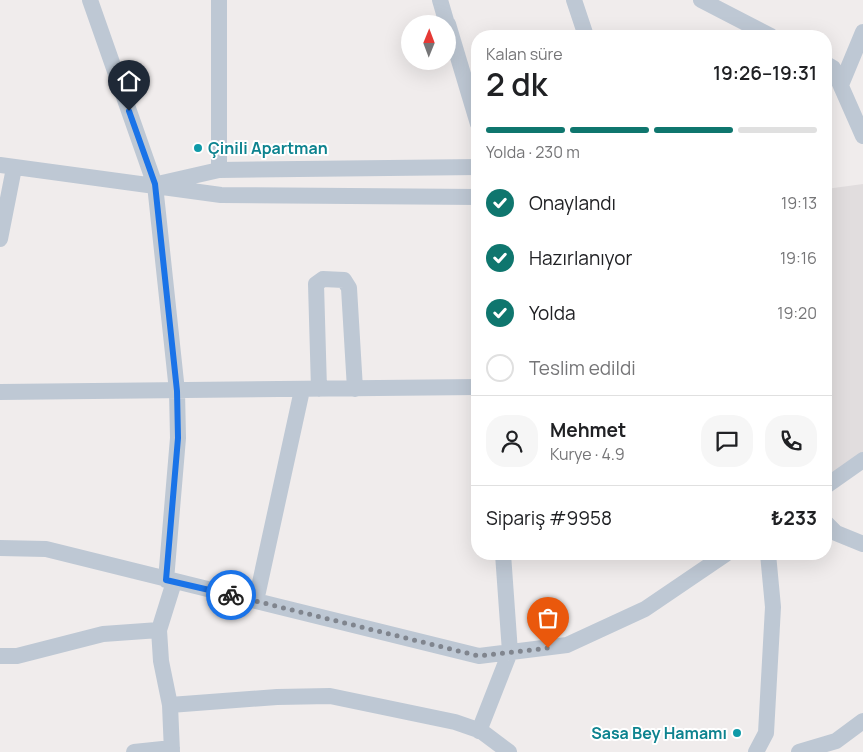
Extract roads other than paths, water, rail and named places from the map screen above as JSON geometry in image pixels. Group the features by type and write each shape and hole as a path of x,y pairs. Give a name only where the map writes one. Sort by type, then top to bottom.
{"street":[{"path":"90,0 155,184 177,391 178,438 170,581 159,630 161,660 170,705 172,750 134,752"},
{"path":"219,0 219,170"},
{"path":"440,0 444,15"},
{"path":"574,0 584,30"},
{"path":"701,0 717,4 761,30"},
{"path":"841,85 862,38"},
{"path":"456,53 471,101"},
{"path":"832,67 863,136"},
{"path":"0,239 7,166 155,184 221,195 471,197"},
{"path":"155,184 219,170 471,167"},
{"path":"320,389 316,284 323,279 344,280 349,288 355,389"},
{"path":"0,392 471,387"},
{"path":"256,601 302,390"},
{"path":"832,482 863,460"},
{"path":"832,529 836,533 863,544"},
{"path":"0,548 46,548 170,581 479,656 567,645 645,609 717,560"},
{"path":"479,732 510,652 503,560"},
{"path":"756,752 766,733 773,608 769,560"},
{"path":"0,656 17,656 104,634 159,630"},
{"path":"170,705 276,697 330,696 454,722 479,732 509,752"},
{"path":"799,752 836,741 863,721"}],"place":[{"name":"Çinili Apartman","path":"198,148"},
{"name":"Sasa Bey Hamamı","path":"737,733"}]}
